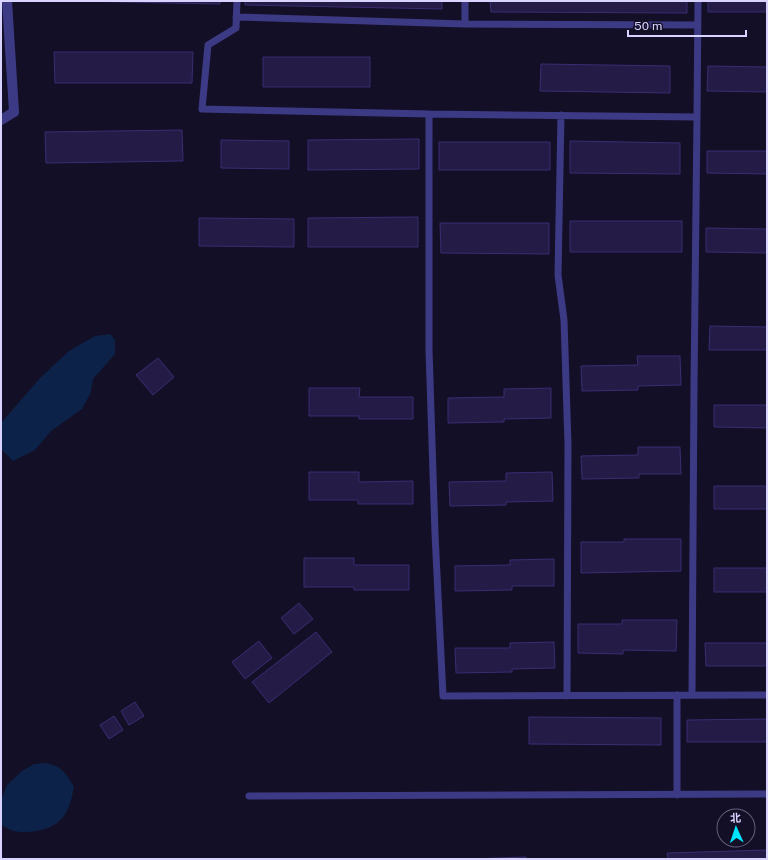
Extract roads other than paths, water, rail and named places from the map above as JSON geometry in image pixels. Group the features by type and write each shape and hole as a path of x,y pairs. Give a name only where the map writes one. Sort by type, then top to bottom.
{"street":[{"path":"1,120 14,112 7,1"}],"lane":[{"path":"237,1 236,28 208,45 202,109 429,114 697,117"},
{"path":"465,1 465,24"},
{"path":"692,695 698,1"},
{"path":"236,17 465,24 698,25"},
{"path":"429,114 429,350 435,534 443,696 767,695"},
{"path":"560,115 558,275 564,320 568,445 567,696"},
{"path":"677,695 677,795"},
{"path":"249,796 767,794"}],"water":[{"path":"110,334 115,340 115,354 93,379 91,392 82,409 51,431 35,450 13,461 1,449 1,423 40,378 69,351 95,336"},
{"path":"45,763 60,768 74,787 64,816 54,825 33,832 13,831 2,825 1,800 7,785 22,771 34,764"}]}
